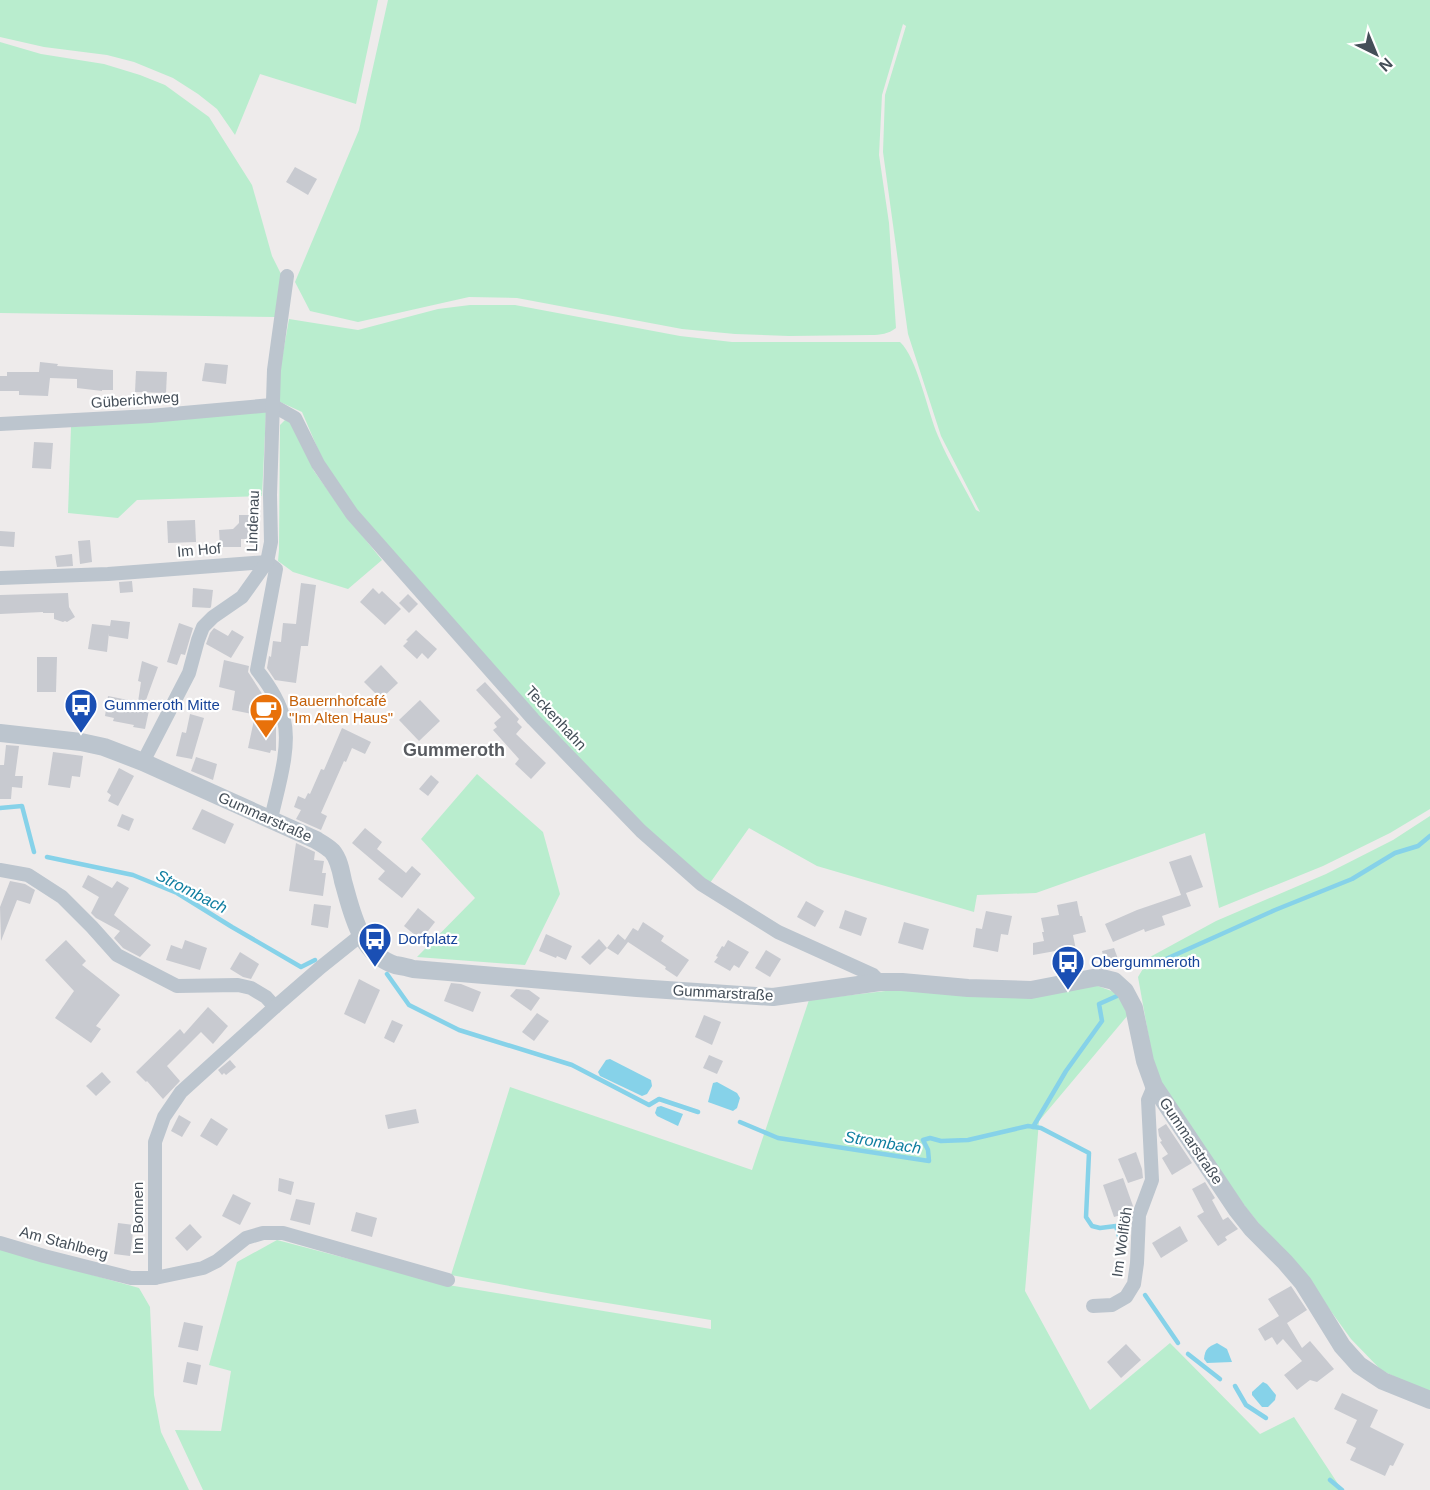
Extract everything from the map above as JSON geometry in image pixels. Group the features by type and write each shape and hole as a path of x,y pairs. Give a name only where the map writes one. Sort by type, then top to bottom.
{"street":[{"name":"Lindenau","path":"143,762 189,673 203,627 213,617 242,597 267,562 272,542 270,495 274,370 287,276"},
{"name":"Güberichweg","path":"0,424 150,416 273,405"},
{"name":"Teckenhahn","path":"273,405 295,418 318,464 352,514 533,719 641,831 701,884 778,932 873,975 880,982"},
{"name":"Im Hof","path":"0,578 108,574 267,562"},
{"path":"267,562 276,569 257,670 272,689 284,719 286,737 270,819"},
{"name":"Gummarstraße","path":"0,733 81,742 104,747 143,762 316,840 331,850 338,860 353,916 361,935 377,954 393,964 413,969 772,998 880,982 1031,990 1098,977 1114,981 1125,992 1134,1008 1145,1061 1154,1086 1237,1210 1303,1283 1342,1346 1359,1365 1383,1381 1430,1400"},
{"path":"0,870 28,875 62,897 117,955 177,986 238,985 251,988 266,997 275,1007"},
{"name":"Im Bonnen","path":"155,1278 155,1142 165,1117 181,1092 275,1007 361,935"},
{"name":"Im Wolflöh","path":"1093,1306 1112,1305 1126,1297 1134,1284 1139,1215 1152,1180 1148,1100 1154,1086"},
{"path":"155,1278 203,1268 217,1261 246,1238 263,1233 283,1233 448,1280"},
{"name":"Am Stahlberg","path":"0,1243 131,1278 155,1278"}],"green space":[{"path":"0,0 378,0 356,104 260,74 235,135 217,109 173,78 134,62 107,55 44,47 0,37"},
{"path":"388,0 1430,0 1430,809 1390,833 1323,866 1219,908 1205,833 1036,893 977,895 974,912 817,866 749,828 710,883 645,827 539,716 355,511 323,461 302,412 278,401 280,370 289,319 358,330 438,309 470,305 515,305 680,336 732,342 900,342 917,372 942,446 976,510 980,512 941,436 908,334 883,152 885,95 906,26 903,24 882,95 879,155 889,223 896,328 890,332 875,335 735,334 682,329 517,298 469,297 358,322 310,311 295,282 359,130"},
{"path":"0,42 41,54 104,64 140,75 165,85 209,117 252,185 272,256 282,276 276,317 0,313"},
{"path":"266,412 262,496 137,500 118,518 68,513 71,427"},
{"path":"285,420 291,422 314,471 382,560 348,589 293,572 278,561 280,425"},
{"path":"477,774 543,832 560,894 525,965 417,957 475,898 421,839"},
{"path":"1430,816 1430,1394 1381,1370 1351,1339 1304,1274 1244,1205 1163,1088 1154,1066 1138,977 1150,957 1216,921 1326,874 1393,840"},
{"path":"1095,985 1117,993 1128,1015 1039,1121 1025,1291 1090,1410 1170,1343 1260,1434 1294,1417 1342,1490 203,1490 175,1430 221,1431 231,1371 209,1365 237,1262 277,1240 448,1285 711,1329 711,1320 451,1275 510,1087 752,1170 809,1000 894,990"},
{"path":"0,1249 139,1288 150,1307 154,1395 161,1432 189,1490 0,1490"}],"water":[{"path":"610,1059 651,1080 652,1086 647,1094 642,1096 600,1076 598,1072 606,1060"},
{"path":"717,1082 737,1093 740,1098 737,1108 733,1111 708,1102 713,1083"},
{"path":"661,1106 683,1114 678,1126 657,1116 655,1113 657,1107"},
{"path":"1217,1343 1227,1349 1232,1362 1207,1363 1204,1359 1206,1351"},
{"path":"1263,1382 1276,1395 1275,1400 1268,1407 1262,1407 1252,1395 1252,1392"}],"building":[{"path":"295,167 317,179 308,195 286,182"},
{"path":"40,362 58,364 57,366 113,370 113,390 77,388 77,379 50,378 48,396 19,395 19,391 0,391 0,376 7,376 7,372 39,372"},
{"path":"205,363 228,365 226,384 202,381"},
{"path":"136,371 167,372 166,393 135,392"},
{"path":"34,442 53,443 51,469 32,468"},
{"path":"239,515 256,515 257,539 241,539 241,547 220,547 219,530 233,529 239,523"},
{"path":"195,520 196,542 168,543 167,521"},
{"path":"0,531 15,532 14,547 0,546"},
{"path":"90,540 92,562 80,564 78,541"},
{"path":"72,554 73,566 57,567 55,556"},
{"path":"132,581 133,592 120,593 119,582"},
{"path":"301,583 316,585 308,646 301,646 296,683 275,680 267,668 273,641 281,642 283,623 296,624"},
{"path":"193,588 213,590 210,608 192,607"},
{"path":"373,588 379,594 382,591 401,609 385,625 360,602"},
{"path":"68,593 69,607 75,617 67,622 54,619 54,613 0,614 0,595"},
{"path":"408,594 418,604 409,613 399,603"},
{"path":"111,620 130,622 128,639 109,636 109,633 107,652 88,649 92,624 110,626"},
{"path":"179,623 193,628 185,655 181,654 177,665 167,662"},
{"path":"214,628 228,636 232,630 244,637 231,658 206,644"},
{"path":"416,630 437,649 428,659 422,653 417,659 403,646"},
{"path":"37,657 57,657 56,692 37,692"},
{"path":"224,660 249,666 248,672 268,703 263,716 232,710 235,691 219,687"},
{"path":"142,661 158,667 146,700 151,701 145,729 113,721 114,718 105,716 108,696 138,702 141,682 138,681"},
{"path":"381,665 398,683 381,699 364,682"},
{"path":"485,682 519,719 517,722 522,727 516,734 546,763 531,779 515,764 519,759 493,730 497,727 494,723 501,717 476,690"},
{"path":"420,700 440,721 419,741 399,720"},
{"path":"190,714 204,718 192,759 176,756 182,732 186,733"},
{"path":"254,720 276,724 276,751 271,750 270,753 248,748"},
{"path":"342,728 371,742 365,754 352,748 346,762 344,761 321,813 327,816 321,830 296,819 301,810 294,807 298,796 305,799 308,793 310,794 321,769 324,770"},
{"path":"6,745 19,746 15,776 23,776 22,788 12,787 11,799 0,799 0,765 4,765"},
{"path":"53,752 83,756 80,777 72,776 70,788 48,785"},
{"path":"196,757 217,764 213,780 191,771"},
{"path":"119,768 134,776 118,806 108,801 111,795 107,792"},
{"path":"431,775 439,782 428,796 419,789"},
{"path":"202,809 234,824 225,844 192,829"},
{"path":"122,814 134,819 129,831 117,826"},
{"path":"365,828 382,842 377,849 406,873 412,866 421,874 402,898 378,879 385,871 352,843"},
{"path":"296,843 315,852 314,860 324,861 322,873 326,873 323,896 289,891"},
{"path":"1191,855 1203,887 1186,893 1191,906 1162,916 1165,925 1145,932 1144,929 1113,942 1105,924 1181,895 1169,862"},
{"path":"88,875 112,888 117,881 129,888 114,915 151,945 140,957 123,948 114,938 120,931 91,913 99,897 82,887"},
{"path":"10,881 25,884 35,890 30,904 17,900 1,941 0,907"},
{"path":"806,901 824,911 815,927 797,917"},
{"path":"1077,901 1086,932 1073,935 1076,950 1033,955 1033,943 1044,941 1041,918 1059,915 1057,905"},
{"path":"314,904 331,906 328,928 311,925"},
{"path":"418,908 435,922 421,940 404,926"},
{"path":"845,910 867,918 861,936 839,928"},
{"path":"986,911 1012,916 1008,935 1001,934 998,952 973,947 976,928 982,929"},
{"path":"643,922 664,936 661,941 689,960 677,977 628,942 618,955 607,948 618,934 625,940 633,928 638,931"},
{"path":"904,922 929,929 923,950 898,943"},
{"path":"546,934 572,946 566,960 539,951"},
{"path":"599,939 607,948 590,965 581,957"},
{"path":"66,940 86,961 82,965 120,995 96,1026 101,1029 91,1043 55,1018 74,991 45,960"},
{"path":"185,940 207,948 200,970 166,960 171,945 182,949"},
{"path":"728,940 749,952 739,968 734,965 730,971 714,962 722,946 724,947"},
{"path":"1114,948 1118,959 1105,963 1102,951"},
{"path":"766,950 781,959 770,977 755,968"},
{"path":"240,952 259,964 251,979 230,969"},
{"path":"359,979 380,990 365,1024 344,1014"},
{"path":"451,983 461,984 481,992 473,1012 444,1001"},
{"path":"516,989 529,990 540,998 531,1011 510,996"},
{"path":"208,1007 228,1026 213,1044 201,1032 167,1066 180,1081 163,1099 136,1072 180,1029 184,1034"},
{"path":"537,1013 549,1021 534,1041 522,1032"},
{"path":"704,1015 721,1022 712,1045 695,1037"},
{"path":"392,1020 403,1025 394,1043 384,1038"},
{"path":"709,1055 723,1061 717,1074 703,1068"},
{"path":"230,1060 236,1067 226,1075 224,1073 222,1075 218,1070"},
{"path":"102,1072 111,1082 96,1096 86,1086"},
{"path":"416,1109 419,1123 388,1129 385,1115"},
{"path":"179,1115 191,1122 182,1137 171,1131"},
{"path":"211,1118 228,1129 217,1146 200,1136"},
{"path":"1166,1124 1192,1163 1172,1175 1162,1158 1168,1154 1160,1142 1162,1141 1158,1129"},
{"path":"1136,1152 1143,1178 1128,1183 1118,1159"},
{"path":"279,1178 294,1182 291,1195 278,1191"},
{"path":"1123,1178 1133,1206 1131,1212 1114,1217 1103,1185"},
{"path":"1205,1182 1215,1198 1212,1200 1223,1220 1228,1217 1238,1229 1225,1237 1227,1240 1218,1246 1197,1216 1204,1212 1192,1189"},
{"path":"233,1194 251,1203 240,1225 222,1216"},
{"path":"296,1199 315,1203 310,1225 290,1220"},
{"path":"356,1212 377,1218 372,1237 351,1231"},
{"path":"118,1223 134,1225 130,1256 114,1254"},
{"path":"190,1224 202,1237 187,1251 175,1238"},
{"path":"1180,1226 1188,1241 1161,1258 1152,1243"},
{"path":"1291,1286 1307,1310 1287,1323 1302,1348 1310,1341 1334,1369 1317,1382 1310,1380 1297,1390 1284,1375 1302,1361 1283,1339 1277,1345 1272,1337 1265,1341 1258,1329 1279,1316 1268,1299"},
{"path":"184,1322 203,1326 198,1351 178,1347"},
{"path":"1126,1344 1141,1360 1121,1378 1107,1362"},
{"path":"187,1362 201,1365 197,1385 183,1382"},
{"path":"1342,1393 1378,1410 1370,1427 1404,1444 1385,1476 1350,1460 1356,1448 1346,1443 1357,1420 1334,1409"}],"waterway":[{"name":"Strombach","path":"0,808 22,806 34,852"},
{"path":"1157,963 1275,910 1352,879 1395,853 1418,846 1430,836"},
{"name":"Strombach","path":"47,857 133,875 177,893 301,967 315,960"},
{"name":"Strombach","path":"387,974 409,1005 459,1030 572,1065 649,1105 659,1099 698,1112"},
{"path":"1033,1127 1066,1071 1102,1021 1099,1004 1117,996"},
{"name":"Strombach","path":"740,1122 778,1138 929,1161 928,1150 923,1140 930,1138 941,1141 968,1140 1028,1126 1041,1128 1089,1153 1086,1217 1092,1226 1100,1228 1116,1226 1121,1243"},
{"name":"Strombach","path":"1145,1295 1178,1343"},
{"name":"Strombach","path":"1188,1354 1220,1379"},
{"name":"Strombach","path":"1235,1386 1246,1405 1266,1418"},
{"name":"Strombach","path":"1330,1480 1342,1490"}],"place":[{"name":"Gummeroth Mitte","path":"81,734"},
{"name":"Bauernhofcafé \"Im Alten Haus\"","path":"266,739"},
{"name":"Dorfplatz","path":"375,968"},
{"name":"Obergummeroth","path":"1068,991"}],"district":[{"name":"Gummeroth","path":"454,750"}]}
